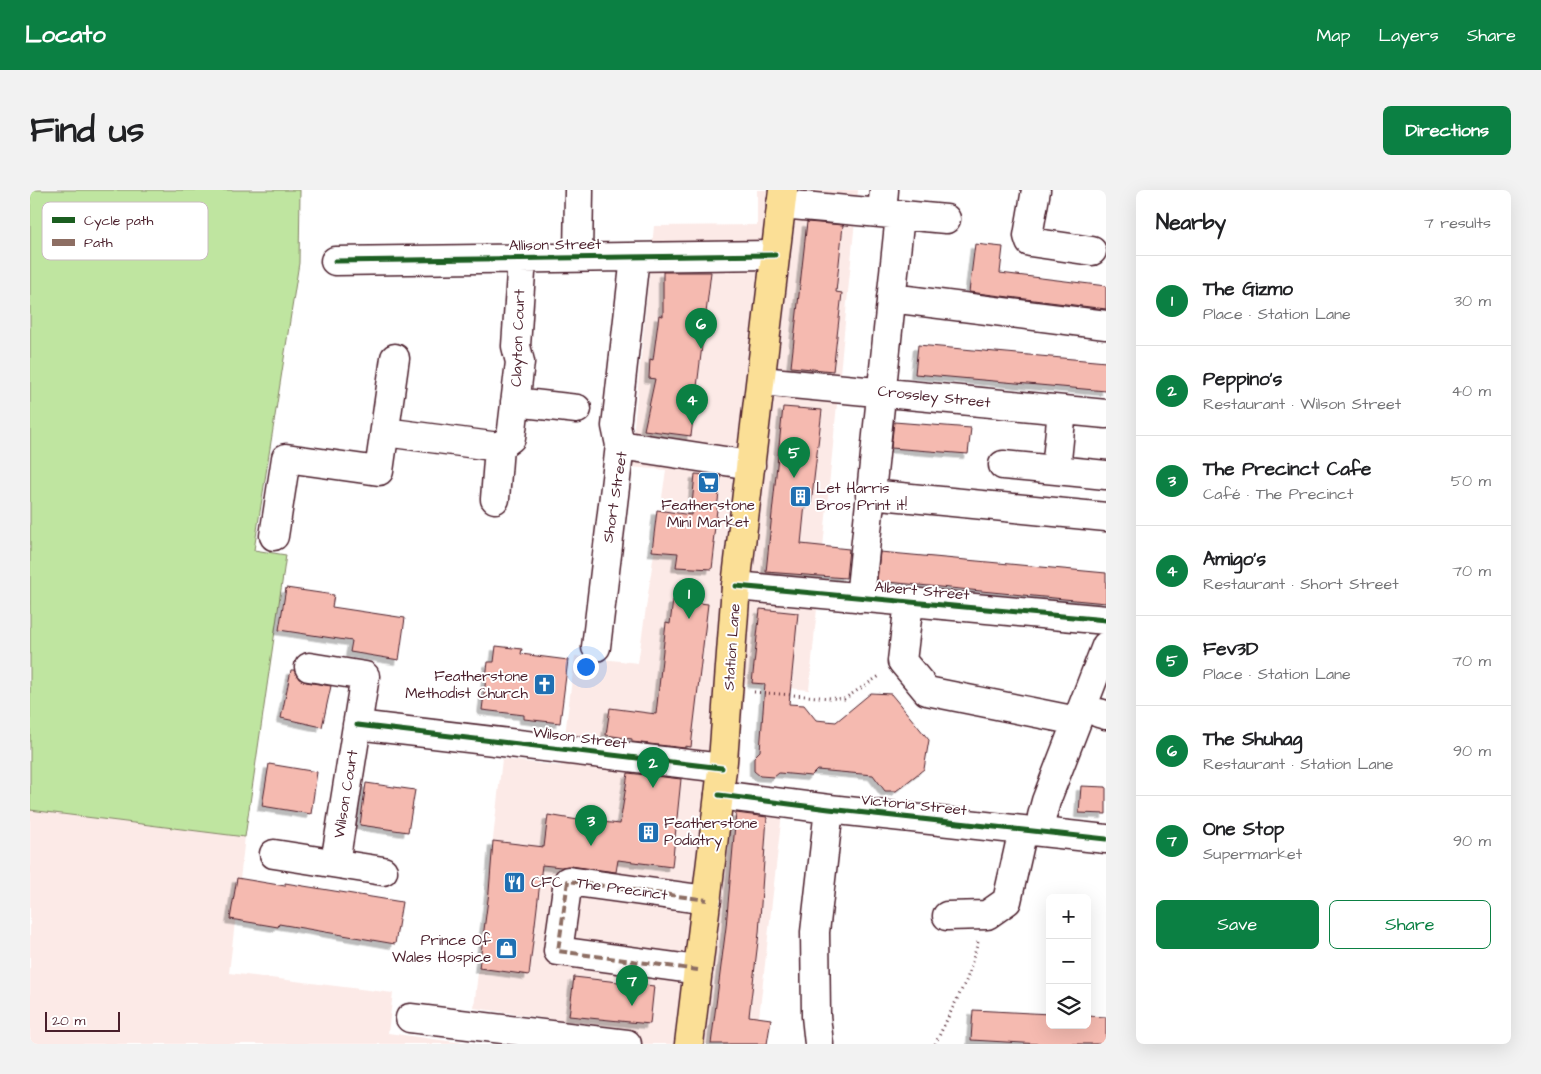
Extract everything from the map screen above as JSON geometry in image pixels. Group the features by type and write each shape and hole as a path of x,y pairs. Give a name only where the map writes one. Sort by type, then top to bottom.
{"main road":[{"name":"Station Lane","path":"689,1044 721,782 736,586 782,197"}],"street":[{"path":"578,257 579,190"},
{"path":"1036,190 1028,236 1030,242 1092,251"},
{"path":"782,197 889,206 946,219"},
{"path":"860,598 891,298 889,206"},
{"name":"Allison Street","path":"335,261 775,255"},
{"path":"620,445 616,426 634,257"},
{"name":"Clayton Court","path":"499,447 511,438 520,362 516,346 522,258"},
{"path":"891,298 1106,325"},
{"path":"274,536 286,458 379,471 387,424 394,358"},
{"name":"Crossley Street","path":"761,381 1106,414"},
{"path":"515,402 577,409"},
{"path":"1056,470 1062,410"},
{"path":"387,424 499,447 494,499"},
{"name":"Short Street","path":"596,647 620,445 751,465"},
{"path":"1003,465 1106,475"},
{"path":"870,494 1106,518"},
{"name":"Albert Street","path":"736,586 1106,620"},
{"path":"909,602 902,661 927,691 1094,716"},
{"path":"947,916 987,915 1007,901 1032,831 1042,816 1046,801 1094,716 1106,646"},
{"name":"Wilson Court","path":"308,667 365,676 335,863"},
{"name":"Wilson Street","path":"357,724 435,735 496,740 721,782"},
{"name":"Victoria Street","path":"721,782 829,809 1106,838"},
{"path":"819,1044 816,1016 815,932 829,809"},
{"path":"274,854 383,871"},
{"name":"The Precinct","path":"698,970 558,951 568,881 707,900"},
{"path":"410,1018 470,1035 627,1044"}],"path":[{"path":"728,690 844,698 902,661"},
{"path":"935,1044 967,979 987,915"}],"shaded area":[{"path":"757,190 858,190 809,690 745,684 736,806 782,813 756,1044 617,1044 619,1029 474,1008 502,759 561,766 575,656 638,663 666,470 630,467 654,226 757,225"},
{"path":"30,810 245,837 229,973 393,993 388,1033 471,1044 30,1044"}],"green space":[{"path":"30,190 300,190 299,263 254,550 286,555 245,837 30,810"}],"building":[{"path":"807,222 843,225 836,292 842,293 833,371 791,367"},
{"path":"975,244 1003,247 1000,273 1106,286 1106,309 969,292"},
{"path":"663,272 711,272 691,436 644,430 655,379 649,378 650,359 653,360 659,315 663,316"},
{"path":"918,345 1106,362 1106,391 915,374"},
{"path":"783,407 822,410 811,505 805,504 801,544 849,549 846,578 766,572"},
{"path":"894,422 971,428 968,454 891,448"},
{"path":"695,474 721,476 713,543 715,543 712,569 676,567 678,553 652,551 657,510 691,515"},
{"path":"880,552 1106,573 1106,603 877,581"},
{"path":"286,588 334,595 332,607 405,618 399,660 350,652 352,641 279,630"},
{"path":"673,600 708,604 691,747 685,746 685,748 632,742 632,739 606,735 610,708 656,714 666,623 670,624"},
{"path":"760,609 798,613 789,704 804,705 816,720 836,722 871,693 891,694 929,740 924,769 896,791 885,791 873,775 817,770 811,776 779,773 774,777 760,776 754,771 754,757 760,751 765,684 752,683"},
{"name":"Featherstone Methodist Church","path":"496,646 522,649 521,654 568,660 560,723 524,719 524,715 482,710 488,662 494,662"},
{"path":"291,670 294,670 299,679 306,682 331,686 322,727 281,718"},
{"path":"269,764 317,772 311,814 262,806"},
{"path":"628,773 681,779 672,867 618,860 616,872 570,866 542,865 529,975 479,968 489,892 493,841 544,847 548,815 620,824"},
{"path":"366,783 415,790 408,832 360,825"},
{"path":"1081,786 1106,787 1106,814 1079,813"},
{"path":"736,813 767,817 759,933 749,1016 771,1019 767,1044 711,1044 726,927"},
{"path":"237,878 285,886 285,883 402,902 395,944 279,924 278,927 230,919"},
{"path":"574,977 654,986 650,1024 569,1016"},
{"path":"973,1010 1046,1014 1046,1029 1091,1029 1091,1016 1106,1017 1106,1044 1040,1044 971,1040"}],"marked path":[{"path":"698,970 558,951 568,881 707,900"}],"cycle path":[{"path":"335,261 775,255"},
{"path":"736,586 1106,620"},
{"path":"357,725 722,768"},
{"path":"719,795 1106,839"}],"place":[{"name":"The Shuhag","path":"701,349"},
{"name":"Amigo's","path":"692,425"},
{"name":"Fev3D","path":"794,478"},
{"name":"Featherstone Mini Market","path":"708,482"},
{"name":"Let Harris Bros Print it!","path":"800,497"},
{"name":"The Gizmo","path":"689,619"},
{"name":"Featherstone Methodist Church","path":"544,685"},
{"name":"Peppino's","path":"653,788"},
{"name":"Featherstone Podiatry","path":"648,832"},
{"name":"The Precinct Cafe","path":"591,846"},
{"name":"CFC","path":"515,882"},
{"name":"Prince Of Wales Hospice","path":"507,949"},
{"name":"One Stop","path":"632,1006"}]}
